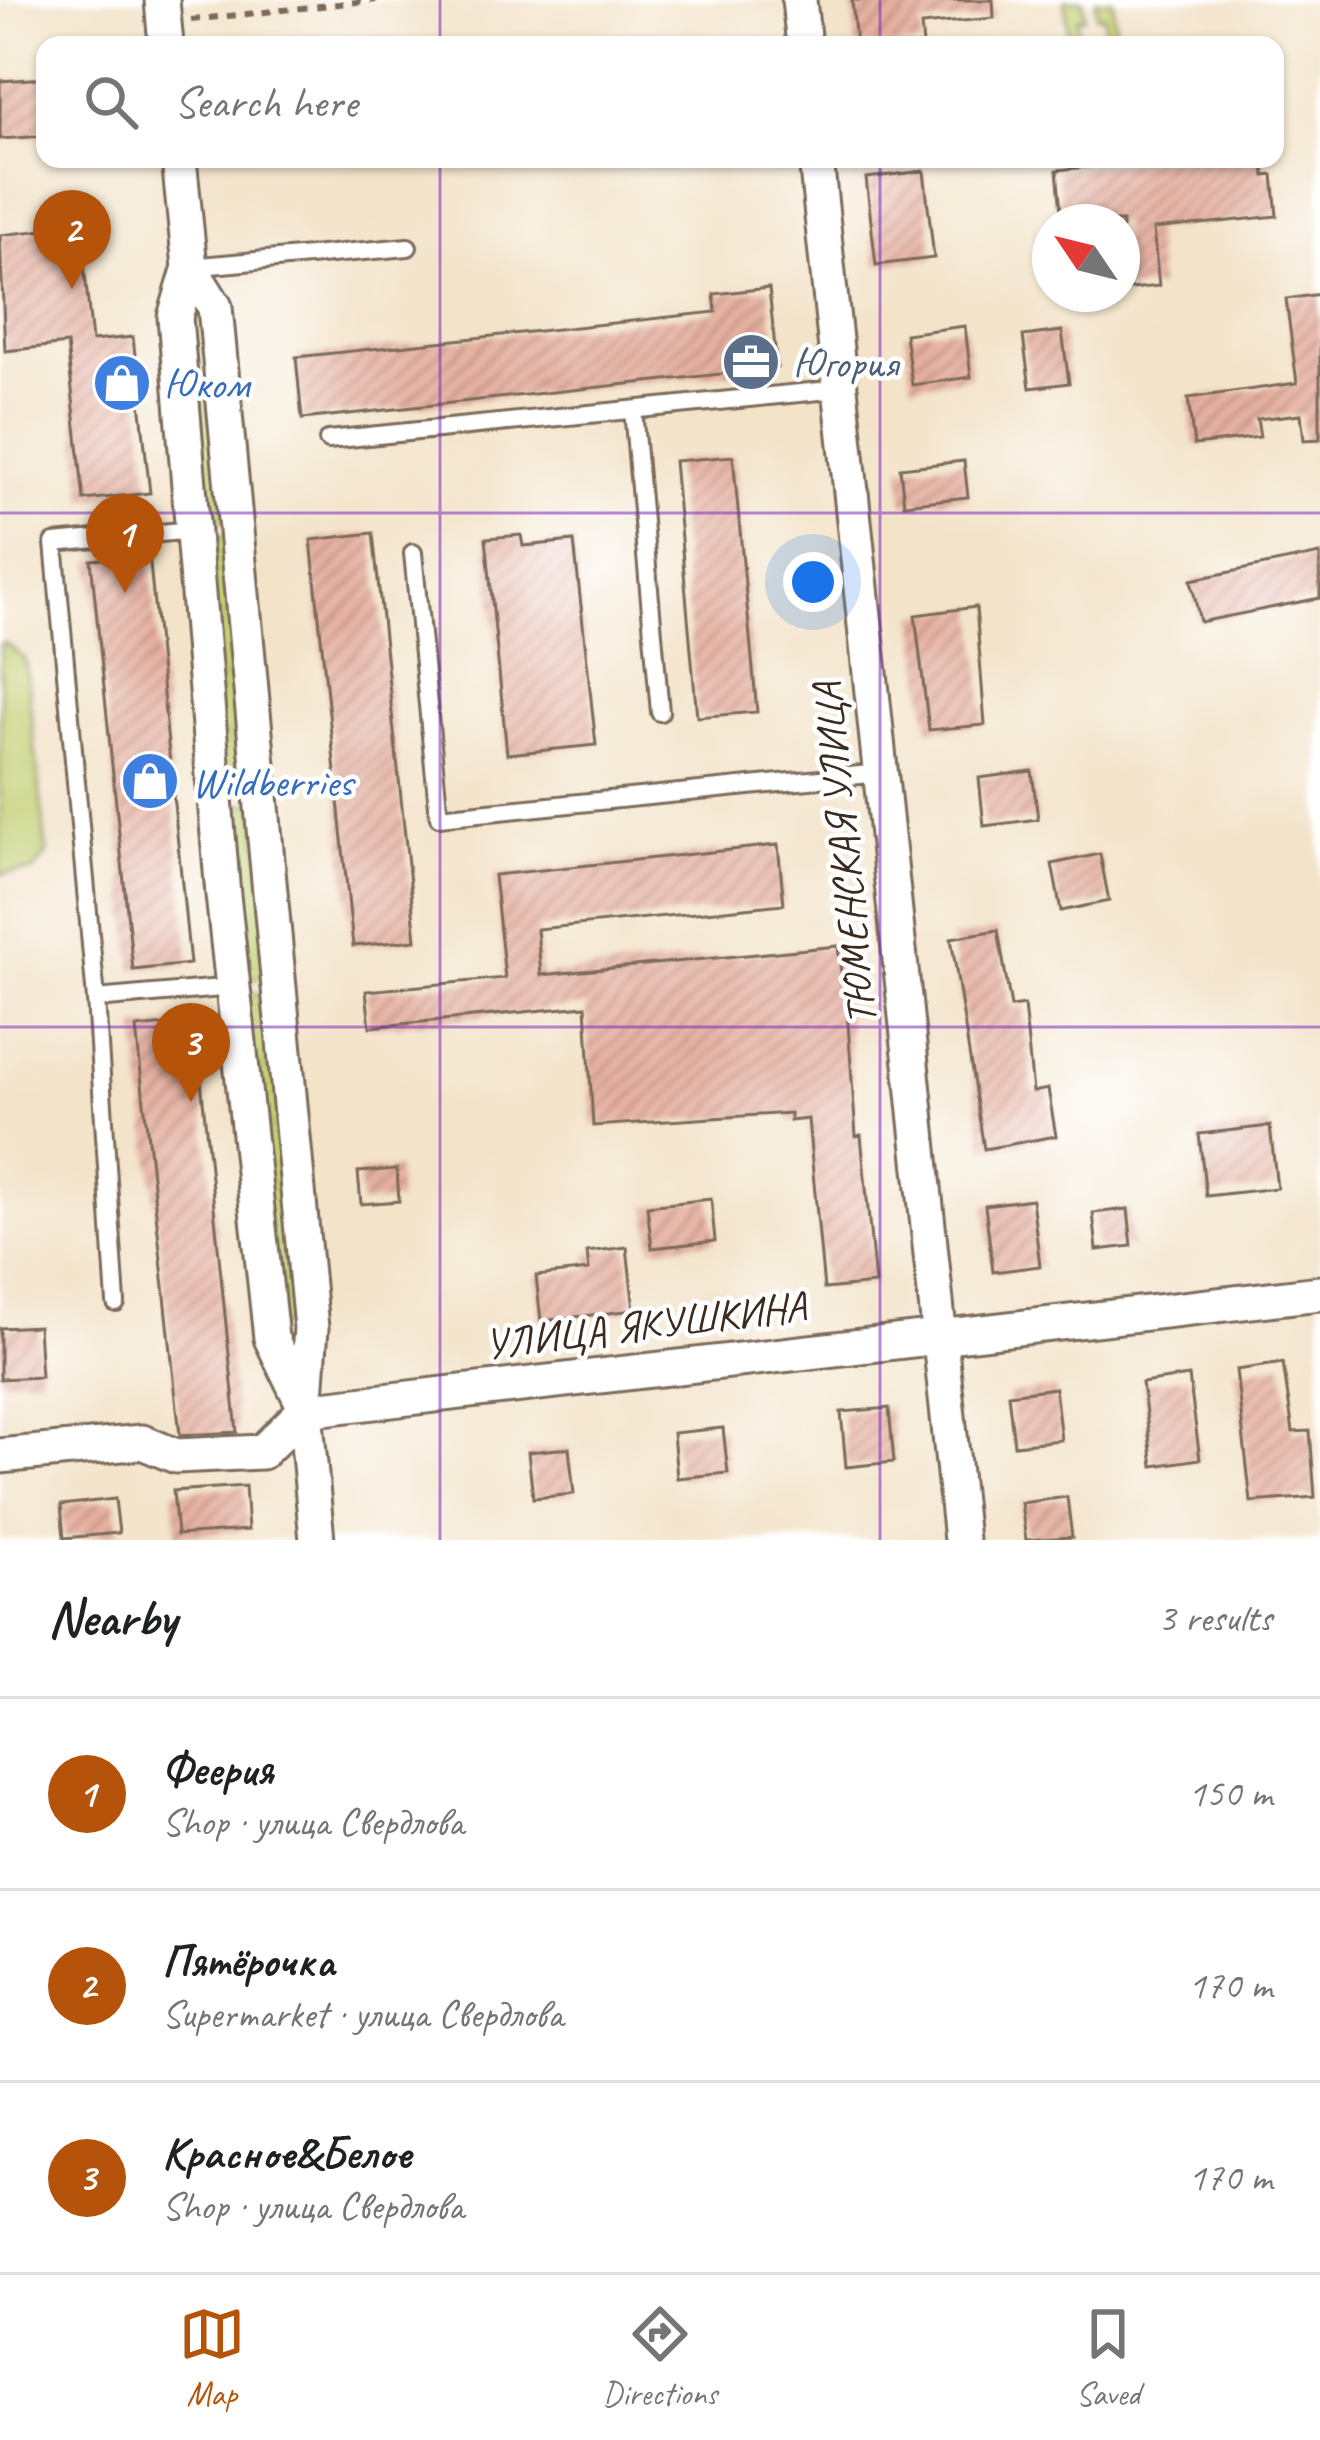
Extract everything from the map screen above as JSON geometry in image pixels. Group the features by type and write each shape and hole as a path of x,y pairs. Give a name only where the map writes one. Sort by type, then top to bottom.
{"street":[{"path":"799,0 803,36"},
{"path":"180,168 190,266 176,317 233,987 271,1338 305,1410"},
{"name":"ТЮМЕНСКАЯ УЛИЦА","path":"817,168 961,1540"},
{"path":"190,266 215,307 311,1328 305,1410 316,1540"},
{"path":"192,530 236,524"},
{"path":"216,799 262,795"},
{"path":"233,987 280,982"},
{"name":"УЛИЦА ЯКУШКИНА","path":"305,1410 1320,1293"},
{"path":"0,1456 142,1442 176,1456 262,1453 305,1410"}],"lane":[{"path":"190,266 408,247"},
{"path":"328,440 840,389"},
{"path":"633,410 661,712"},
{"path":"116,1303 96,999 54,543 192,530"},
{"path":"413,554 439,817 880,773"},
{"path":"96,999 233,987"}],"path":[{"path":"164,22 376,0"}],"green space":[{"path":"1065,0 1083,0 1085,17 1077,19 1079,36 1068,36"},
{"path":"1096,0 1113,0 1116,36 1106,36 1104,16 1097,16"},
{"path":"210,315 230,520 199,523 179,318"},
{"path":"229,535 253,789 222,792 198,538"},
{"path":"0,644 25,659 47,854 34,871 0,874"},
{"path":"256,803 271,977 238,980 224,806"},
{"path":"271,992 304,1324 276,1327 242,995"}],"building":[{"path":"852,0 993,0 994,18 921,25 922,36 855,36"},
{"path":"36,79 36,137 0,139 0,81"},
{"path":"1265,168 1265,176 1273,175 1277,216 1153,229 1159,286 1140,288 1140,204 1060,204 1057,170"},
{"path":"924,171 934,258 876,265 866,178"},
{"path":"80,226 92,341 133,337 150,493 84,500 67,344 5,351 0,235"},
{"path":"769,288 777,368 302,419 296,357 716,312 714,294"},
{"path":"1320,294 1320,439 1304,440 1301,414 1257,419 1260,437 1194,445 1188,398 1297,383 1286,299"},
{"path":"965,326 971,377 912,385 905,334"},
{"path":"1062,331 1069,383 1030,388 1023,336"},
{"path":"733,456 757,712 697,717 674,461"},
{"path":"964,461 968,497 904,504 900,468"},
{"path":"373,533 416,940 353,946 311,540"},
{"path":"521,535 523,546 574,541 596,745 507,754 486,538"},
{"path":"149,554 190,964 133,970 91,560"},
{"path":"1320,554 1320,598 1200,622 1191,580"},
{"path":"976,607 985,725 929,730 915,615"},
{"path":"1032,771 1038,819 984,826 979,778"},
{"path":"778,845 784,904 537,929 541,975 838,946 875,1284 824,1289 808,1119 790,1121 790,1113 593,1126 586,1006 370,1027 366,991 505,978 494,875"},
{"path":"1100,854 1109,901 1061,911 1052,864"},
{"path":"998,930 1011,1007 1024,1005 1033,1092 1048,1089 1056,1136 984,1149 951,938"},
{"path":"195,1022 237,1432 180,1435 136,1028"},
{"path":"1270,1126 1277,1188 1206,1196 1199,1134"},
{"path":"397,1169 399,1201 361,1204 358,1172"},
{"path":"711,1199 715,1241 652,1248 647,1206"},
{"path":"1032,1199 1040,1266 993,1272 985,1205"},
{"path":"1128,1209 1132,1246 1097,1250 1093,1213"},
{"path":"627,1247 634,1310 541,1321 536,1276 589,1270 587,1252"},
{"path":"38,1326 41,1377 0,1379 0,1328"},
{"path":"1283,1363 1293,1432 1310,1431 1315,1497 1251,1502 1236,1370"},
{"path":"1189,1376 1200,1459 1153,1466 1142,1383"},
{"path":"1055,1388 1061,1440 1014,1445 1008,1394"},
{"path":"889,1408 894,1462 846,1467 841,1412"},
{"path":"723,1428 728,1473 677,1478 673,1433"},
{"path":"569,1448 574,1494 533,1498 528,1452"},
{"path":"245,1486 248,1530 177,1535 173,1491"},
{"path":"1067,1497 1072,1537 1026,1540 1021,1503"},
{"path":"115,1499 119,1533 64,1538 61,1505"}],"place":[{"name":"Пятёрочка","path":"72,289"},
{"name":"Югория","path":"751,362"},
{"name":"Юком","path":"122,383"},
{"name":"Феерия","path":"125,593"},
{"name":"Wildberries","path":"150,781"},
{"name":"Красное&Белое","path":"191,1102"}]}
